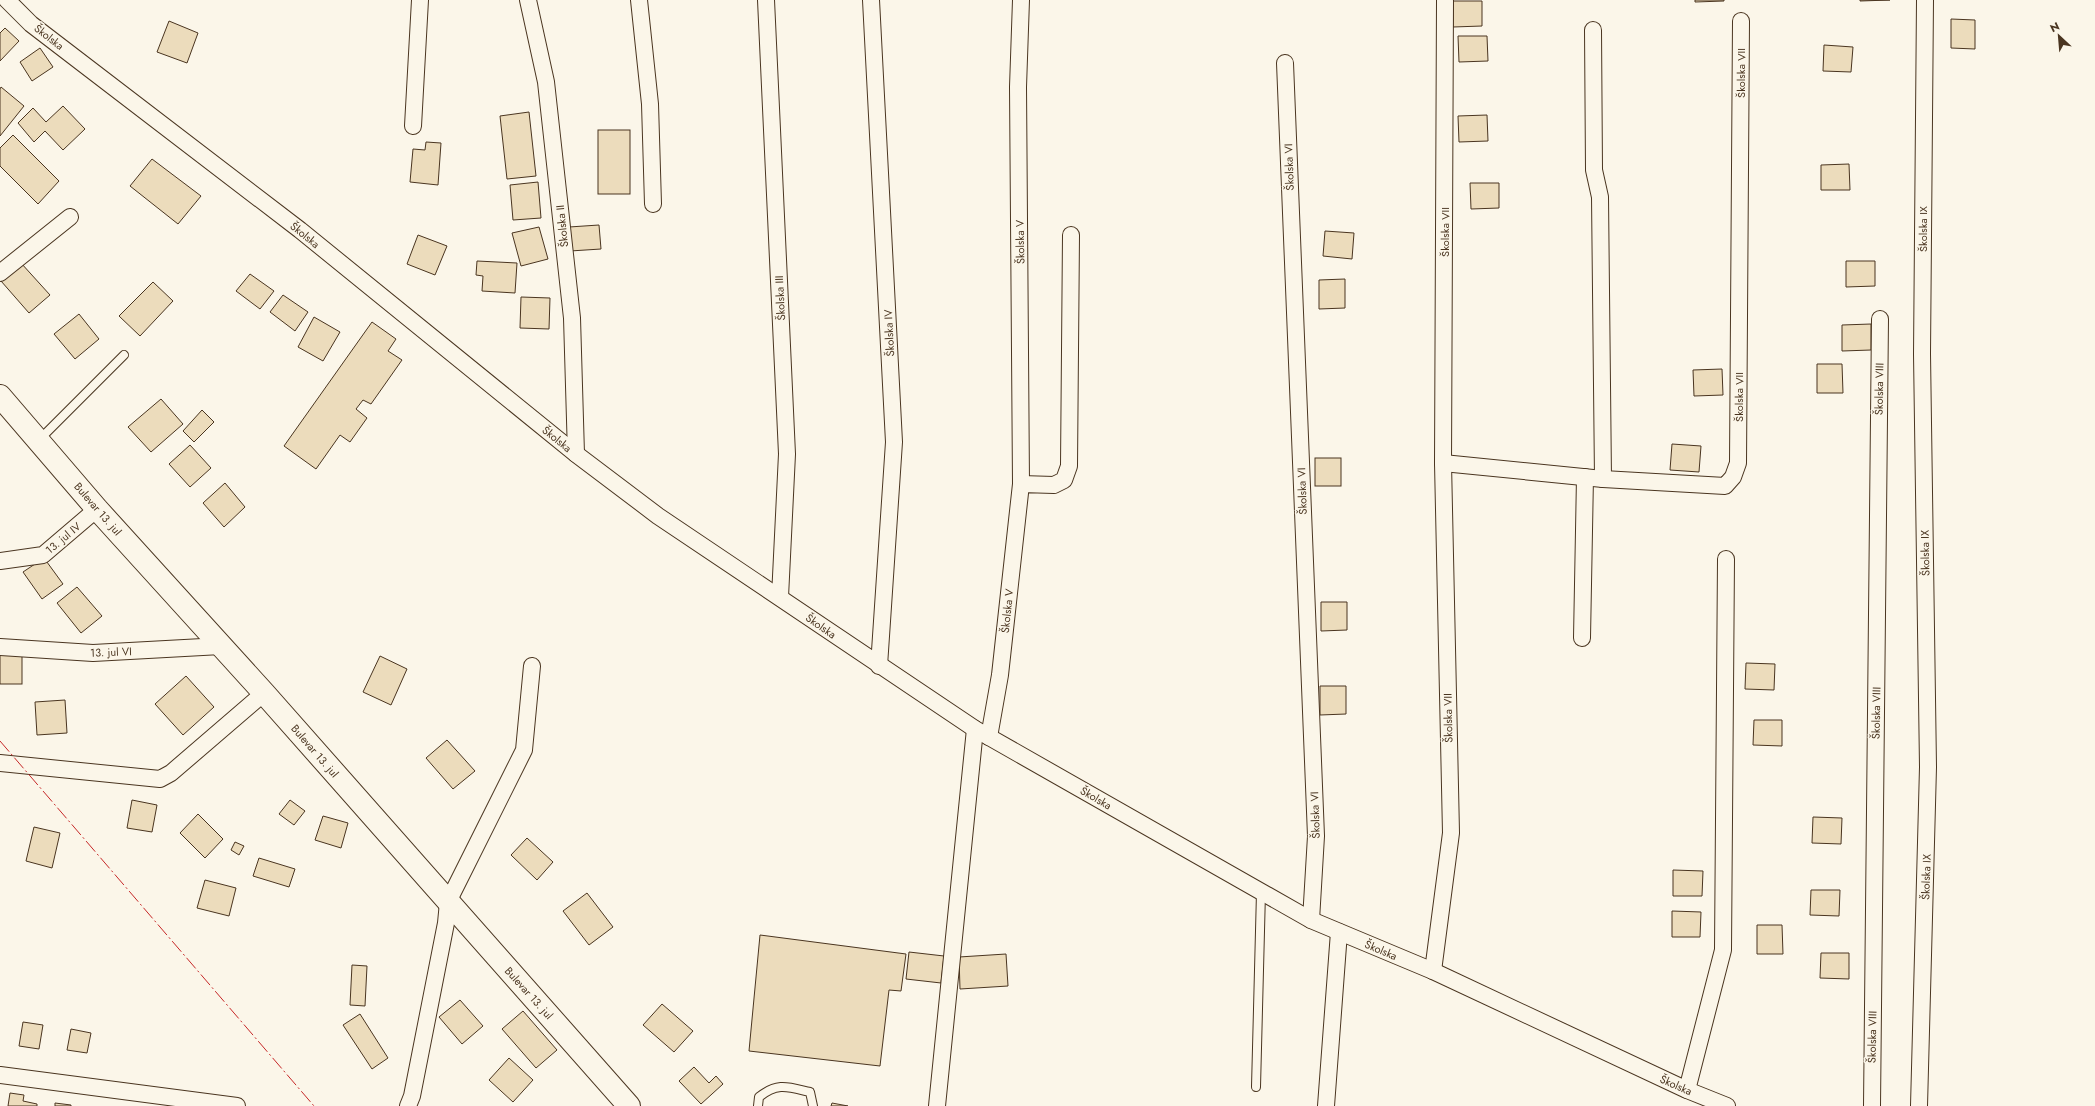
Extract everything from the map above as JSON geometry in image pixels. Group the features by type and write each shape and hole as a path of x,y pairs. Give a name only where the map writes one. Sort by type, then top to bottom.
{"street":[{"name":"Školska","path":"7,0 31,24 300,230 576,454 658,516 975,729 1311,920 1433,971 1687,1090 1728,1106"},
{"path":"413,126 420,0"},
{"name":"Školska II","path":"528,0 546,82 572,318 576,454"},
{"path":"639,0 650,104 653,204"},
{"name":"Školska III","path":"766,0 788,454 780,597"},
{"name":"Školska IV","path":"871,0 894,442 880,666"},
{"name":"Školska V","path":"989,737 1000,675 1021,484 1018,87 1021,0"},
{"name":"Školska IX","path":"1920,1106 1928,767 1922,354 1924,0"},
{"name":"Školska VII","path":"1433,971 1451,833 1443,463 1445,1"},
{"name":"Školska VII","path":"1443,463 1603,479 1725,486 1733,477 1738,463 1741,21"},
{"path":"1593,30 1594,170 1600,197 1603,479"},
{"name":"Školska VI","path":"1285,63 1316,836 1311,920"},
{"path":"0,273 70,217"},
{"path":"1021,484 1054,485 1064,480 1069,466 1071,235"},
{"name":"Školska VIII","path":"1872,1106 1880,320"},
{"name":"Bulevar 13. jul","path":"0,396 97,509 264,693 629,1106"},
{"path":"1582,638 1585,477"},
{"name":"13. jul IV","path":"0,561 43,555 97,509"},
{"path":"1687,1090 1724,950 1726,559"},
{"name":"13. jul VI","path":"0,647 93,653 221,646"},
{"path":"408,1106 412,1096 446,923 448,902 524,750 532,666"},
{"path":"0,763 160,779 171,773 264,693"},
{"path":"937,1106 975,729"},
{"path":"1326,1106 1339,932"},
{"path":"0,1075 237,1106"}],"lane":[{"path":"38,440 124,355"},
{"path":"1256,1087 1261,892"},
{"path":"758,1106 759,1097 768,1090 781,1086 810,1092 813,1106"}],"building":[{"path":"1695,0 1724,0 1724,1 1695,2"},
{"path":"1860,0 1890,0 1860,1"},
{"path":"1453,1 1482,1 1482,26 1453,27"},
{"path":"1951,19 1975,20 1975,49 1951,48"},
{"path":"169,21 198,33 187,63 157,52"},
{"path":"5,28 19,41 0,61 0,33"},
{"path":"1458,36 1487,36 1488,61 1459,62"},
{"path":"1824,45 1853,47 1851,72 1823,71"},
{"path":"40,48 53,67 32,81 20,62"},
{"path":"1,87 24,106 0,136 0,89"},
{"path":"63,106 85,129 63,150 45,131 34,142 18,123 33,108 46,122"},
{"path":"529,112 536,176 507,179 500,116"},
{"path":"1487,115 1488,141 1459,142 1458,116"},
{"path":"598,130 630,130 630,194 598,194"},
{"path":"13,135 59,181 38,204 0,166 0,148"},
{"path":"426,142 441,143 438,185 410,182 413,149 425,150"},
{"path":"152,159 201,196 178,224 130,186"},
{"path":"1849,164 1850,190 1821,190 1821,165"},
{"path":"538,182 541,218 513,220 510,185"},
{"path":"1470,183 1499,183 1499,208 1471,209"},
{"path":"599,225 601,249 570,251 569,227"},
{"path":"539,227 548,259 521,266 512,233"},
{"path":"1325,231 1354,233 1352,259 1323,256"},
{"path":"418,235 447,246 435,275 407,264"},
{"path":"477,261 517,263 515,293 482,291 483,276 476,275"},
{"path":"1846,261 1875,261 1875,286 1846,287"},
{"path":"21,263 50,295 29,313 1,281"},
{"path":"250,274 274,291 260,309 236,291"},
{"path":"1345,279 1345,308 1319,309 1319,280"},
{"path":"153,282 173,301 140,336 119,316"},
{"path":"283,295 308,312 295,331 270,312"},
{"path":"521,297 550,298 549,329 520,328"},
{"path":"79,314 99,339 75,359 54,334"},
{"path":"314,317 340,332 323,361 298,347"},
{"path":"372,322 396,339 388,351 402,360 371,404 363,400 356,409 367,418 350,442 340,435 316,469 284,446"},
{"path":"1871,324 1871,350 1842,351 1842,325"},
{"path":"1817,364 1842,364 1843,393 1817,393"},
{"path":"1722,369 1723,395 1694,396 1693,370"},
{"path":"161,399 183,424 151,452 128,427"},
{"path":"202,410 214,422 194,442 183,431"},
{"path":"1672,444 1701,446 1699,472 1670,470"},
{"path":"190,445 211,468 190,487 169,464"},
{"path":"1315,458 1341,458 1341,486 1315,486"},
{"path":"225,483 245,507 224,527 203,503"},
{"path":"44,558 63,584 42,599 23,572"},
{"path":"77,587 102,616 81,633 57,603"},
{"path":"1321,602 1347,602 1347,630 1321,631"},
{"path":"0,652 22,652 22,684 0,684"},
{"path":"380,656 407,669 391,705 363,692"},
{"path":"1746,663 1775,664 1774,690 1745,689"},
{"path":"186,676 214,707 183,735 155,704"},
{"path":"1320,686 1346,686 1346,714 1320,715"},
{"path":"65,700 67,733 37,735 35,702"},
{"path":"1754,720 1782,720 1782,746 1753,745"},
{"path":"447,740 475,771 453,789 426,758"},
{"path":"132,800 157,805 152,832 127,828"},
{"path":"290,800 305,811 294,825 279,814"},
{"path":"198,814 223,839 205,858 180,833"},
{"path":"323,816 348,823 341,848 315,840"},
{"path":"1813,817 1842,818 1841,844 1812,843"},
{"path":"34,827 60,833 52,868 26,861"},
{"path":"527,838 553,862 537,880 511,855"},
{"path":"235,842 244,846 239,855 231,850"},
{"path":"259,858 295,869 289,887 253,876"},
{"path":"1673,870 1703,871 1702,896 1673,896"},
{"path":"205,880 236,888 229,916 197,908"},
{"path":"1811,890 1840,890 1839,916 1810,915"},
{"path":"587,893 613,927 589,945 563,911"},
{"path":"1672,911 1701,912 1700,937 1672,937"},
{"path":"1757,925 1782,925 1783,954 1757,954"},
{"path":"760,935 906,954 901,991 889,990 880,1066 749,1051"},
{"path":"909,952 944,956 941,983 906,979"},
{"path":"1821,953 1849,953 1849,979 1820,978"},
{"path":"1006,954 1008,986 960,989 959,957"},
{"path":"352,965 367,966 365,1006 350,1005"},
{"path":"460,1000 483,1026 462,1044 439,1017"},
{"path":"662,1004 693,1031 674,1052 643,1025"},
{"path":"523,1011 557,1050 536,1068 502,1029"},
{"path":"360,1014 388,1058 372,1069 343,1025"},
{"path":"23,1022 43,1025 39,1049 19,1046"},
{"path":"71,1029 91,1033 87,1053 67,1050"},
{"path":"509,1058 533,1080 513,1102 489,1080"},
{"path":"694,1067 709,1083 716,1076 723,1084 701,1104 679,1081"},
{"path":"10,1093 24,1095 23,1101 37,1104 37,1106 8,1106"},
{"path":"55,1103 71,1105 71,1106 55,1106"},
{"path":"832,1103 848,1106 831,1106"}],"power":[{"path":"0,741 314,1106"}]}
